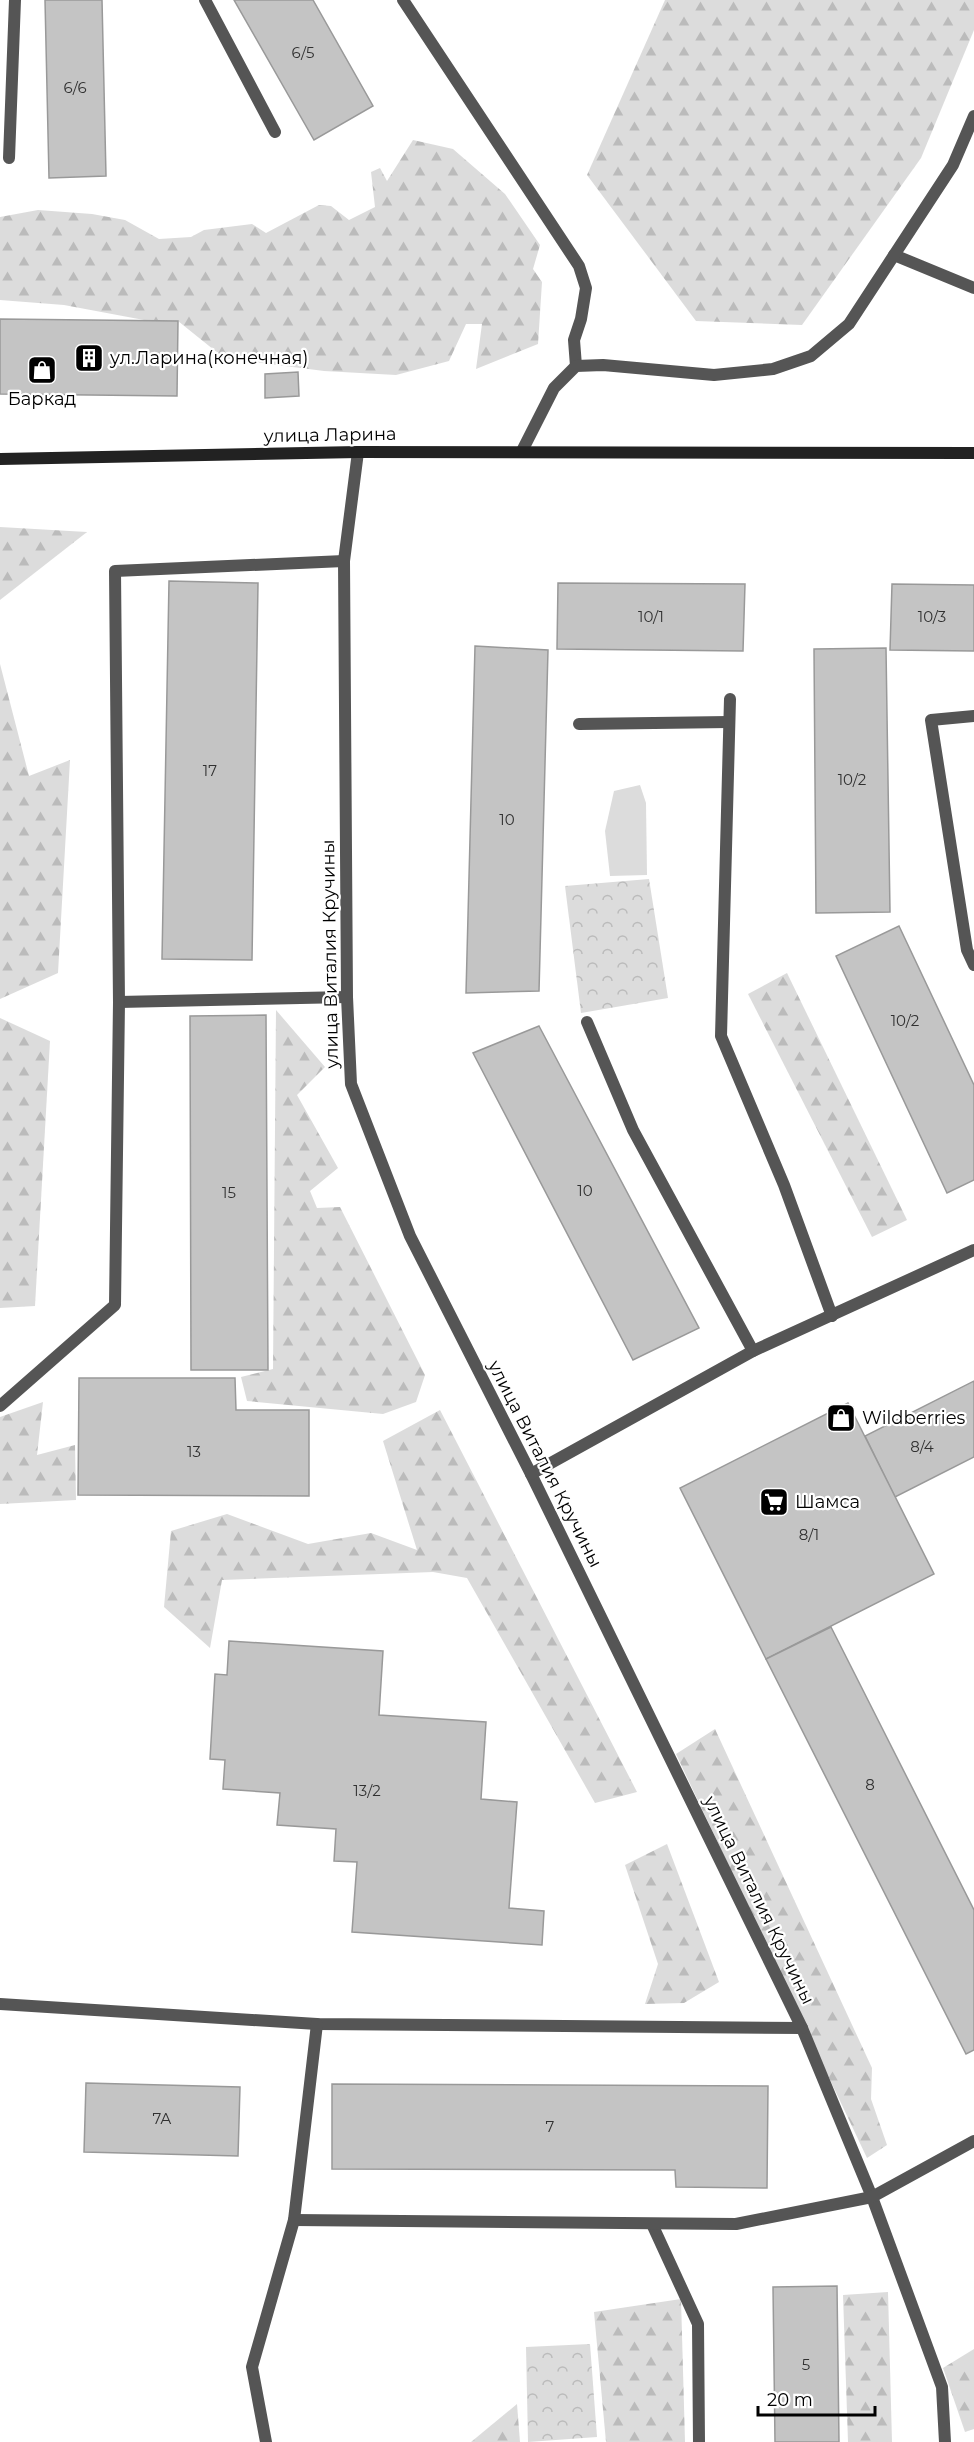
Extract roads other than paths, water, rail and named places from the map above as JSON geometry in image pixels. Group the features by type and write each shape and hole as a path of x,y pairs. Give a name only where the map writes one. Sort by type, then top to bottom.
{"main road":[{"name":"улица Ларина","path":"0,459 358,452 974,453"}],"street":[{"path":"9,158 15,0"},
{"path":"205,0 275,132"},
{"path":"403,0 579,266 586,288 581,319 574,340 576,366"},
{"path":"522,451 554,388 576,366 603,365 714,375 773,369 811,356 849,324 953,165 974,117"},
{"path":"894,255 974,288"},
{"name":"улица Виталия Кручины","path":"358,452 344,561 347,997 351,1084 410,1236 531,1474 802,2028 872,2197 942,2387 945,2442"},
{"path":"0,1406 115,1305 119,1002 116,571 344,561"},
{"path":"730,699 721,1036 784,1185 832,1316"},
{"path":"974,716 931,720 967,950 974,965"},
{"path":"579,724 729,722"},
{"path":"119,1002 347,997"},
{"path":"587,1022 633,1130 753,1351"},
{"path":"531,1474 753,1351 974,1250"},
{"path":"0,2004 316,2024 802,2028"},
{"path":"266,2442 252,2367 294,2220 316,2024"},
{"path":"294,2220 736,2224 872,2197 974,2141"},
{"path":"652,2223 698,2324 699,2442"}],"place":[{"name":"ул.Ларина(конечная)","path":"89,358"},
{"name":"Баркад","path":"42,370"},
{"name":"Wildberries","path":"841,1418"},
{"name":"Шамса","path":"774,1502"}]}
